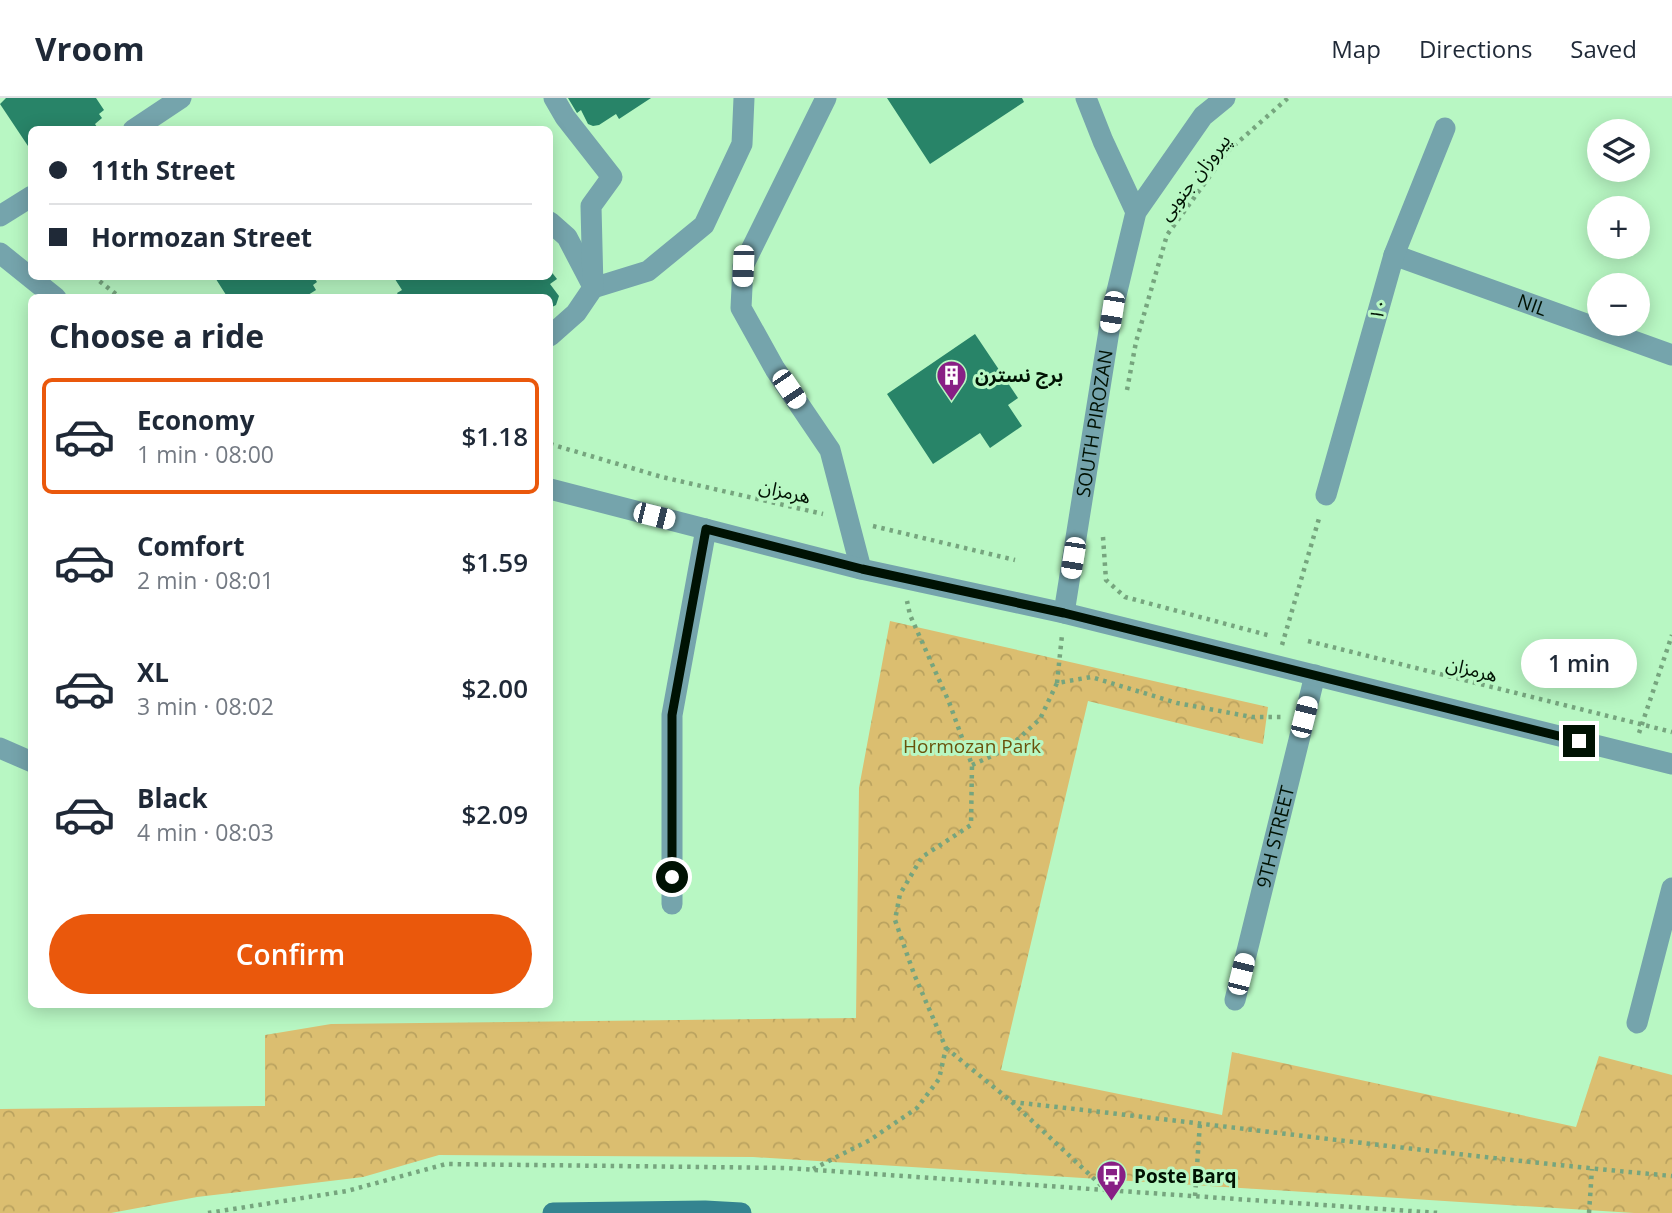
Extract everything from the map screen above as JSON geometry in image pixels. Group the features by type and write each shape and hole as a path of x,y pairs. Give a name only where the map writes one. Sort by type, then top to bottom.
{"main road":[{"path":"553,1213 741,1213"}],"street":[{"path":"139,126 181,98"},
{"path":"553,333 576,313 593,288 591,206 612,177 565,117 554,98"},
{"path":"593,288 648,271 704,225 742,144 744,98"},
{"path":"826,98 743,266 741,308 775,369 830,450 862,569"},
{"path":"1086,98 1103,142 1136,212"},
{"name":"SOUTH PIROZAN","path":"1064,613 1112,312 1136,212 1203,116 1225,98"},
{"name":"۱۰","path":"1326,495 1394,255 1445,128"},
{"path":"0,216 28,198"},
{"path":"553,225 567,237 593,288"},
{"path":"0,253 28,276"},
{"name":"NIL","path":"1394,255 1672,355"},
{"path":"34,280 51,294"},
{"path":"553,490 862,569 1064,613 1672,764"},
{"path":"672,904 672,715 706,529"},
{"name":"9TH STREET","path":"1235,1000 1315,675"},
{"path":"0,748 28,760"},
{"path":"1637,1023 1672,888"}],"path":[{"name":"پیروزان جنوبی","path":"1126,394 1136,342 1167,235 1228,151 1288,98"},
{"path":"98,280 116,294"},
{"name":"هرمزان","path":"553,445 662,477 825,515"},
{"path":"1276,666 1326,495"},
{"path":"866,524 1015,559"},
{"path":"1105,527 1103,540 1106,580 1125,597 1271,636"},
{"path":"903,578 910,615 949,702 972,765 971,825 922,856 900,894 895,920 914,974 946,1048 1012,1102 1106,1190"},
{"path":"972,765 1007,749 1040,719 1058,683 1064,613"},
{"path":"1632,754 1672,635"},
{"name":"هرمزان","path":"1308,641 1672,732"},
{"path":"1058,683 1091,677 1177,703 1252,717 1304,717"},
{"path":"812,1169 870,1140 917,1108 939,1079 946,1048"},
{"path":"1012,1102 1200,1122 1318,1139 1672,1176"},
{"path":"1195,1196 1200,1122"},
{"path":"208,1213 347,1191 446,1164 812,1169 1439,1213"},
{"path":"1589,1213 1592,1169"}],"green space":[{"name":"Hormozan Park","path":"890,621 1268,707 1263,744 1088,701 1001,1070 1222,1115 1232,1052 1576,1127 1599,1056 1672,1075 1672,1213 1634,1213 753,1157 439,1155 363,1177 197,1197 111,1213 0,1213 0,1109 265,1106 265,1035 331,1024 856,1018 859,788"}],"building":[{"path":"6,98 96,98 104,110 99,114 102,118 95,124 96,126 28,126 28,146 0,104"},
{"path":"568,98 651,98 619,119 616,114 593,126 588,124 581,110 577,113"},
{"path":"887,98 1022,98 1024,102 930,164"},
{"path":"553,274 557,279 550,284 559,296 553,306 553,294 398,294 402,290 396,280 553,280"},
{"path":"217,280 317,282 313,285 316,290 310,294 225,294"},
{"name":"برج نسترن","path":"975,334 1018,398 1008,405 1022,426 990,448 980,433 933,464 887,394"}],"place":[{"name":"برج نسترن","path":"952,402"},
{"name":"Poste Barq","path":"1111,1203"}],"route":[{"path":"672,877 672,715 706,529 862,569 1064,613 1579,741"}]}
